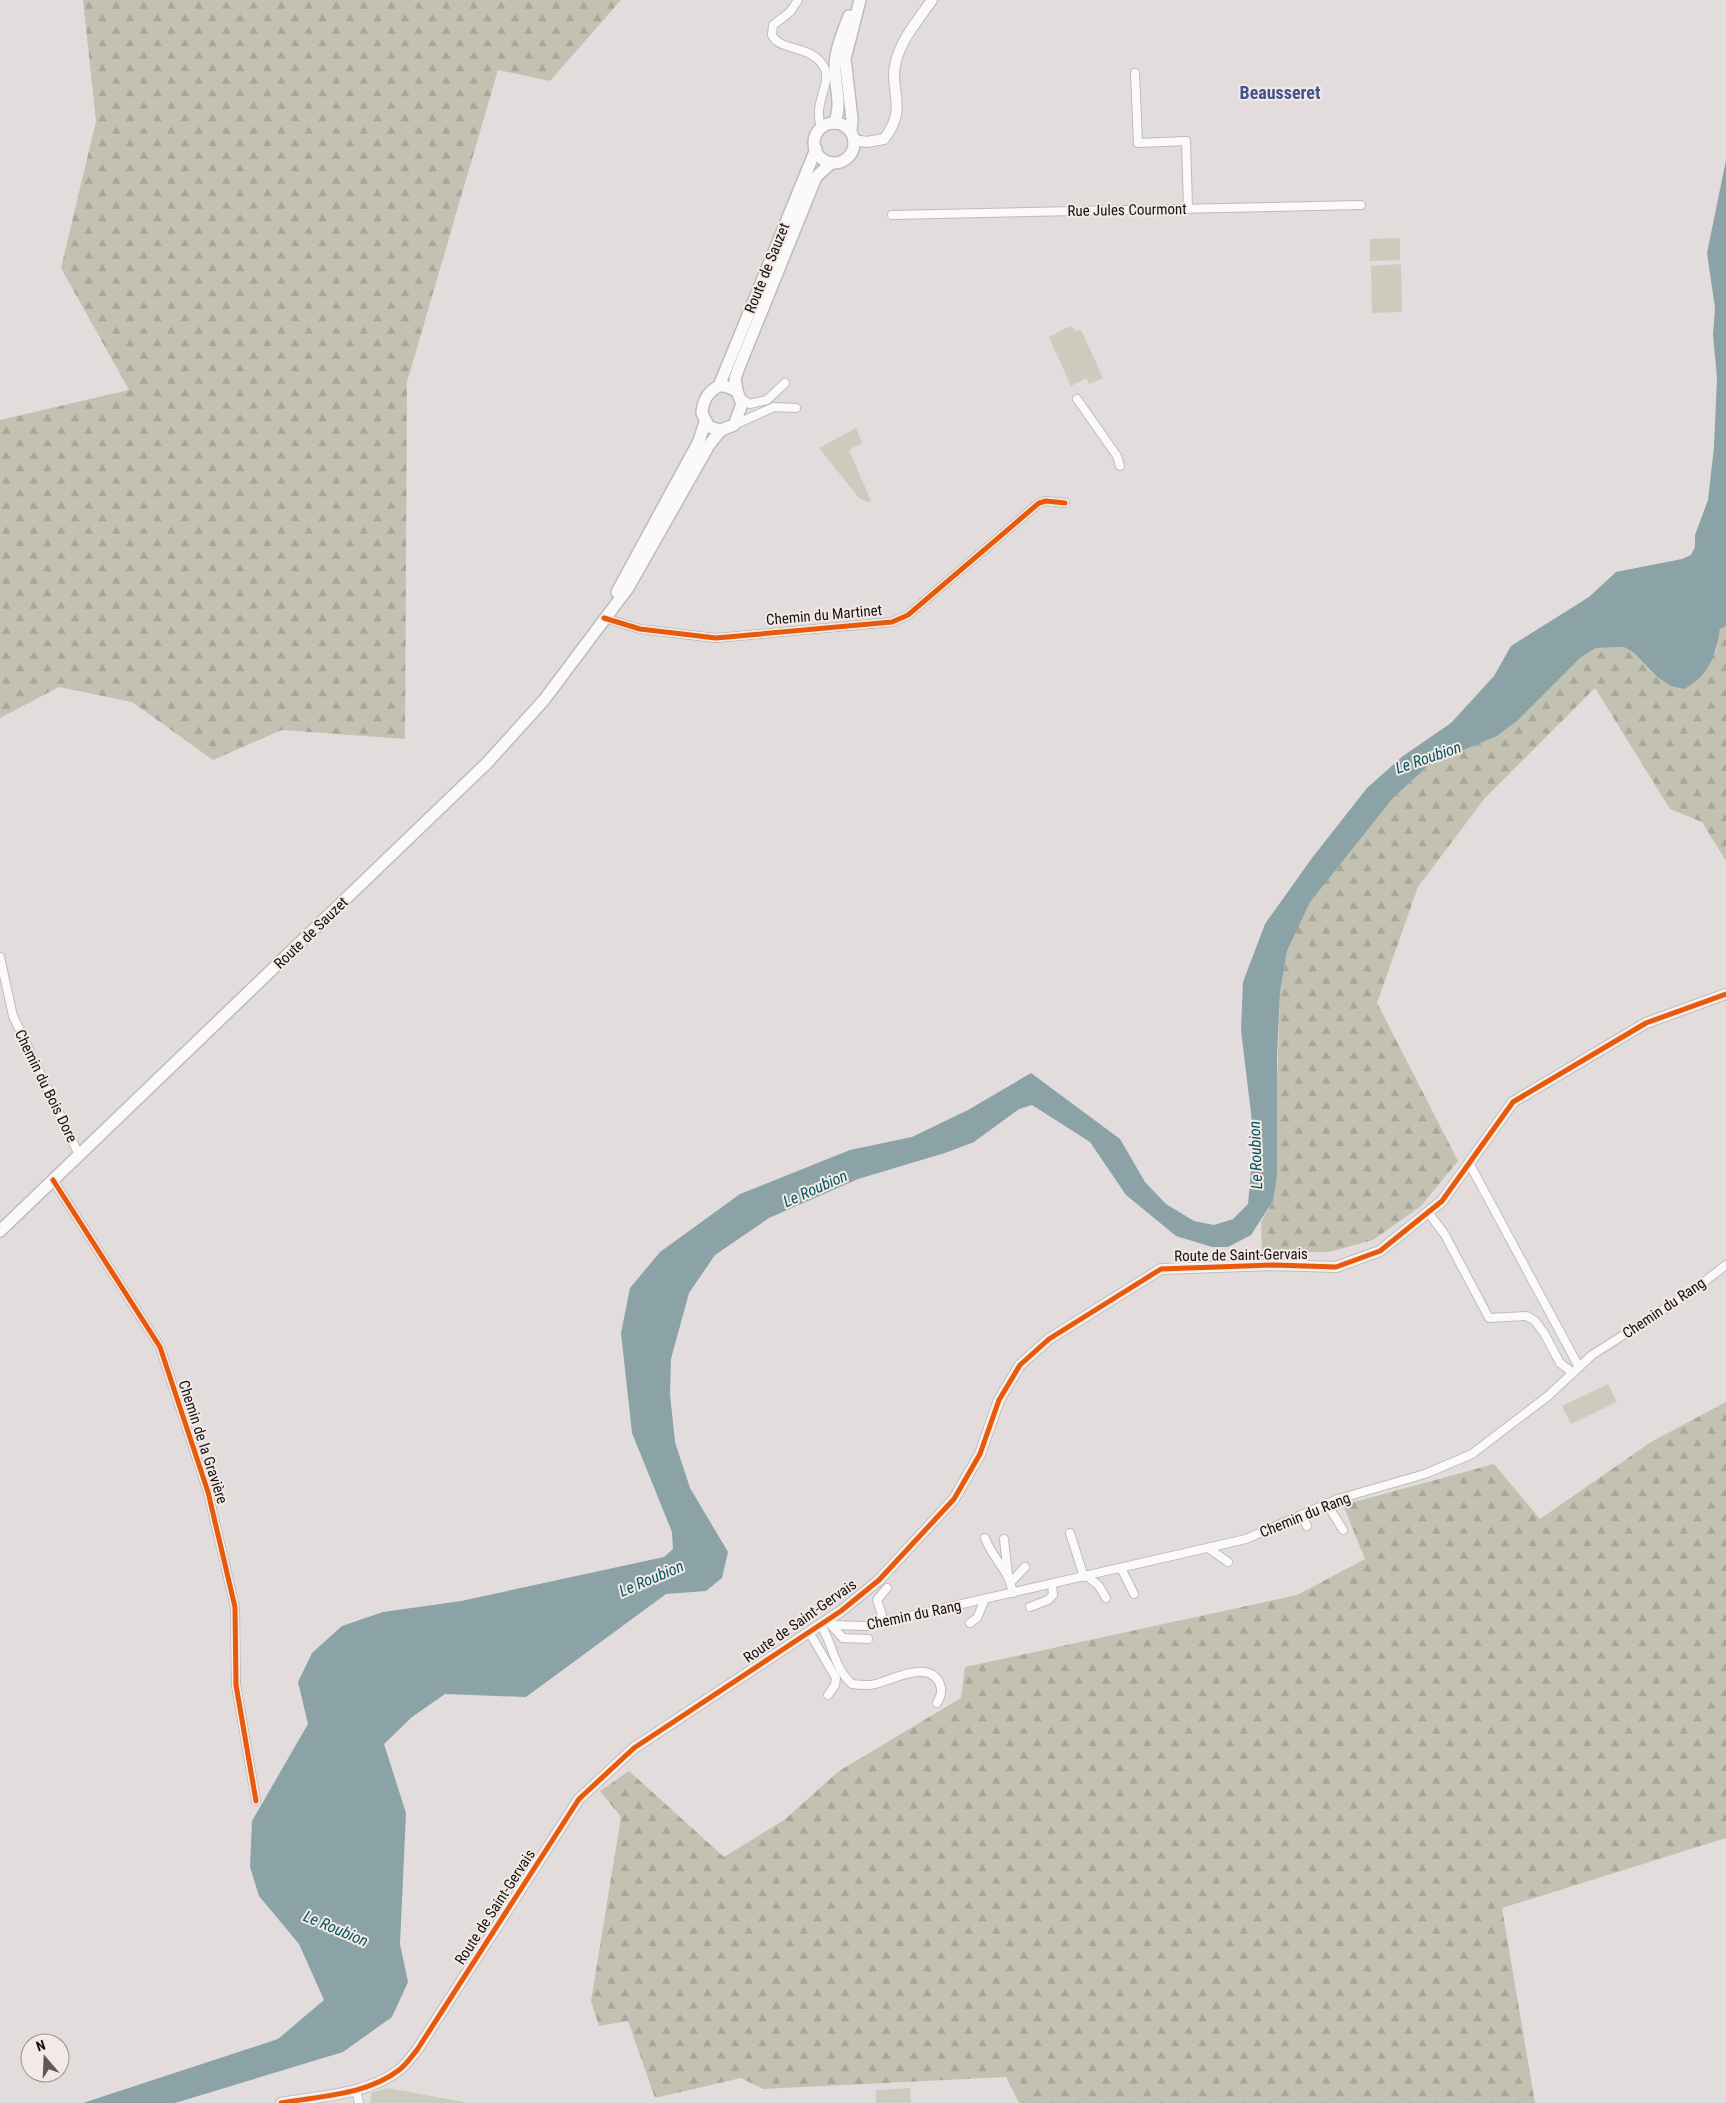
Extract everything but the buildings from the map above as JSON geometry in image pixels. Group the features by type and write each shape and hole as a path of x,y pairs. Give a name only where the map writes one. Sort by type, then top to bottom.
{"main road":[{"path":"834,123 839,106 835,68 836,53 854,0"},
{"path":"852,136 840,124 834,123 822,128 816,138 816,149 820,159 830,164 844,159 852,147 852,136 852,119 845,59 860,0"},
{"name":"Route de Sauzet","path":"718,386 816,149"},
{"name":"Route de Sauzet","path":"739,395 735,379 738,370 816,177 830,164"},
{"path":"718,386 725,386 739,395 741,409 734,425 721,430 715,430 705,422 702,413 703,404 711,390 718,386"},
{"name":"Route de Sauzet","path":"604,618 699,441 705,422"},
{"name":"Route de Sauzet","path":"0,1231 487,764 573,664 604,618 628,588 709,445 721,430"}],"street":[{"path":"798,0 790,12 773,24 772,35 779,42 814,54 825,68 825,84 817,111 822,128"},
{"path":"852,136 867,142 884,139 893,128 897,108 895,63 902,44 932,0"},
{"path":"1136,73 1138,143 1186,142 1188,208"},
{"name":"Rue Jules Courmont","path":"892,215 1361,204"},
{"path":"739,395 750,404 767,400 784,383"},
{"path":"1077,399 1117,456 1120,466"},
{"path":"734,425 774,407 796,408"},
{"name":"Chemin du Martinet","path":"604,618 640,628 716,638 892,622 908,615 1039,503 1046,501 1065,503"},
{"name":"Chemin du Bois Dore","path":"0,957 13,1016 79,1155"},
{"name":"Route de Saint-Gervais","path":"281,2103 356,2090 370,2086 399,2070 417,2050 579,1799 634,1748 809,1632 826,1624 879,1580 954,1498 980,1454 999,1400 1020,1365 1049,1339 1162,1269 1274,1265 1336,1267 1380,1251 1442,1201 1512,1102 1646,1023 1726,994"},
{"path":"1470,1162 1576,1370"},
{"name":"Chemin de la Gravière","path":"53,1180 160,1347 208,1492 235,1607 236,1685 256,1801"},
{"path":"1428,1212 1445,1235 1489,1318 1527,1316 1535,1321 1544,1333 1560,1363 1576,1370"},
{"name":"Chemin du Rang","path":"826,1624 866,1626 1246,1539 1327,1504 1425,1474 1472,1454 1548,1396 1592,1355 1690,1292 1726,1266"},
{"path":"1327,1504 1343,1530"},
{"path":"1301,1515 1307,1526"},
{"path":"1070,1533 1086,1577 1099,1586 1106,1598"},
{"path":"984,1538 990,1551 1010,1579"},
{"path":"1004,1540 1012,1593"},
{"path":"1208,1548 1228,1562"},
{"path":"1010,1579 1026,1567"},
{"path":"1121,1568 1134,1594"},
{"path":"1030,1607 1048,1600 1053,1594 1052,1584"},
{"path":"880,1623 882,1615 877,1600 887,1588"},
{"path":"970,1623 977,1618 985,1599"},
{"path":"826,1624 843,1638 868,1639"},
{"path":"826,1624 841,1674 852,1684 873,1685 916,1672 925,1672 935,1676 940,1684 942,1695 937,1703"},
{"path":"809,1632 836,1678 835,1685 828,1695"},
{"path":"356,2090 359,2103"}],"shaded area":[{"path":"1400,238 1400,260 1370,261 1370,239"},
{"path":"1401,264 1402,312 1372,313 1371,266"},
{"path":"1070,326 1077,331 1081,330 1103,378 1089,384 1086,378 1071,386 1049,337"},
{"path":"856,428 862,443 849,450 871,501 867,502 859,498 819,448"},
{"path":"1608,1384 1617,1402 1571,1424 1562,1406"},
{"path":"388,2088 469,2103 370,2103 371,2093"},
{"path":"910,2088 911,2103 876,2103 876,2090"}],"green space":[{"path":"83,0 621,0 550,81 498,70 407,382 405,739 282,730 213,760 132,702 59,687 0,718 0,420 129,390 61,268 96,121"},
{"path":"1726,626 1726,861 1702,822 1670,809 1595,688 1485,798 1418,887 1377,1003 1458,1161 1421,1206 1373,1240 1329,1252 1262,1252 1261,1222 1273,1201 1280,992 1287,951 1309,902 1393,798 1429,765 1497,736 1517,721 1581,657 1596,648 1624,647 1634,653 1656,677 1716,652 1720,629"},
{"path":"1726,1402 1726,1838 1502,1908 1535,2103 1019,2103 1006,2077 763,2089 741,2078 655,2098 628,2021 599,2026 591,2001 621,1817 600,1791 629,1771 724,1857 784,1820 839,1771 961,1698 965,1667 1297,1595 1365,1559 1343,1505 1494,1464 1540,1519 1651,1442"}],"water":[{"name":"Le Roubion","path":"1726,160 1726,626 1720,629 1710,664 1700,678 1684,689 1671,686 1656,676 1634,653 1624,647 1596,648 1581,657 1517,721 1497,736 1429,765 1393,798 1310,902 1287,951 1280,992 1277,1056 1277,1176 1273,1201 1251,1235 1228,1247 1212,1247 1176,1236 1126,1195 1090,1142 1032,1105 1019,1109 974,1142 945,1153 858,1179 769,1218 715,1255 689,1293 671,1359 670,1394 675,1442 690,1488 728,1552 722,1578 706,1591 666,1594 526,1697 445,1694 412,1717 384,1744 406,1813 400,1944 408,1982 392,2017 343,2052 175,2103 83,2103 278,2039 324,2000 299,1944 259,1896 250,1867 252,1821 308,1724 298,1682 312,1653 342,1626 383,1612 461,1601 664,1557 673,1549 672,1532 632,1433 621,1333 630,1288 660,1252 740,1194 850,1150 912,1137 968,1110 1031,1073 1120,1139 1145,1182 1166,1204 1194,1221 1214,1225 1233,1219 1248,1204 1254,1138 1241,1030 1243,982 1265,924 1312,858 1367,788 1403,756 1451,723 1494,676 1511,646 1589,597 1616,572 1682,559 1691,555 1695,547 1695,535 1708,500 1714,447 1717,378 1713,335 1715,308 1707,253"}],"cycle path":[{"path":"604,618 640,629 716,638 892,622 908,615 1039,503 1046,501 1065,503"},
{"path":"281,2103 358,2090 386,2078 404,2066 417,2050 579,1799 634,1748 841,1611 879,1580 954,1499 980,1454 999,1400 1020,1365 1049,1339 1161,1269 1274,1265 1336,1267 1380,1251 1442,1201 1513,1102 1646,1023 1726,994"},
{"path":"53,1180 160,1347 208,1492 235,1607 236,1685 256,1801"}],"district":[{"name":"Beausseret","path":"1280,93"}]}
